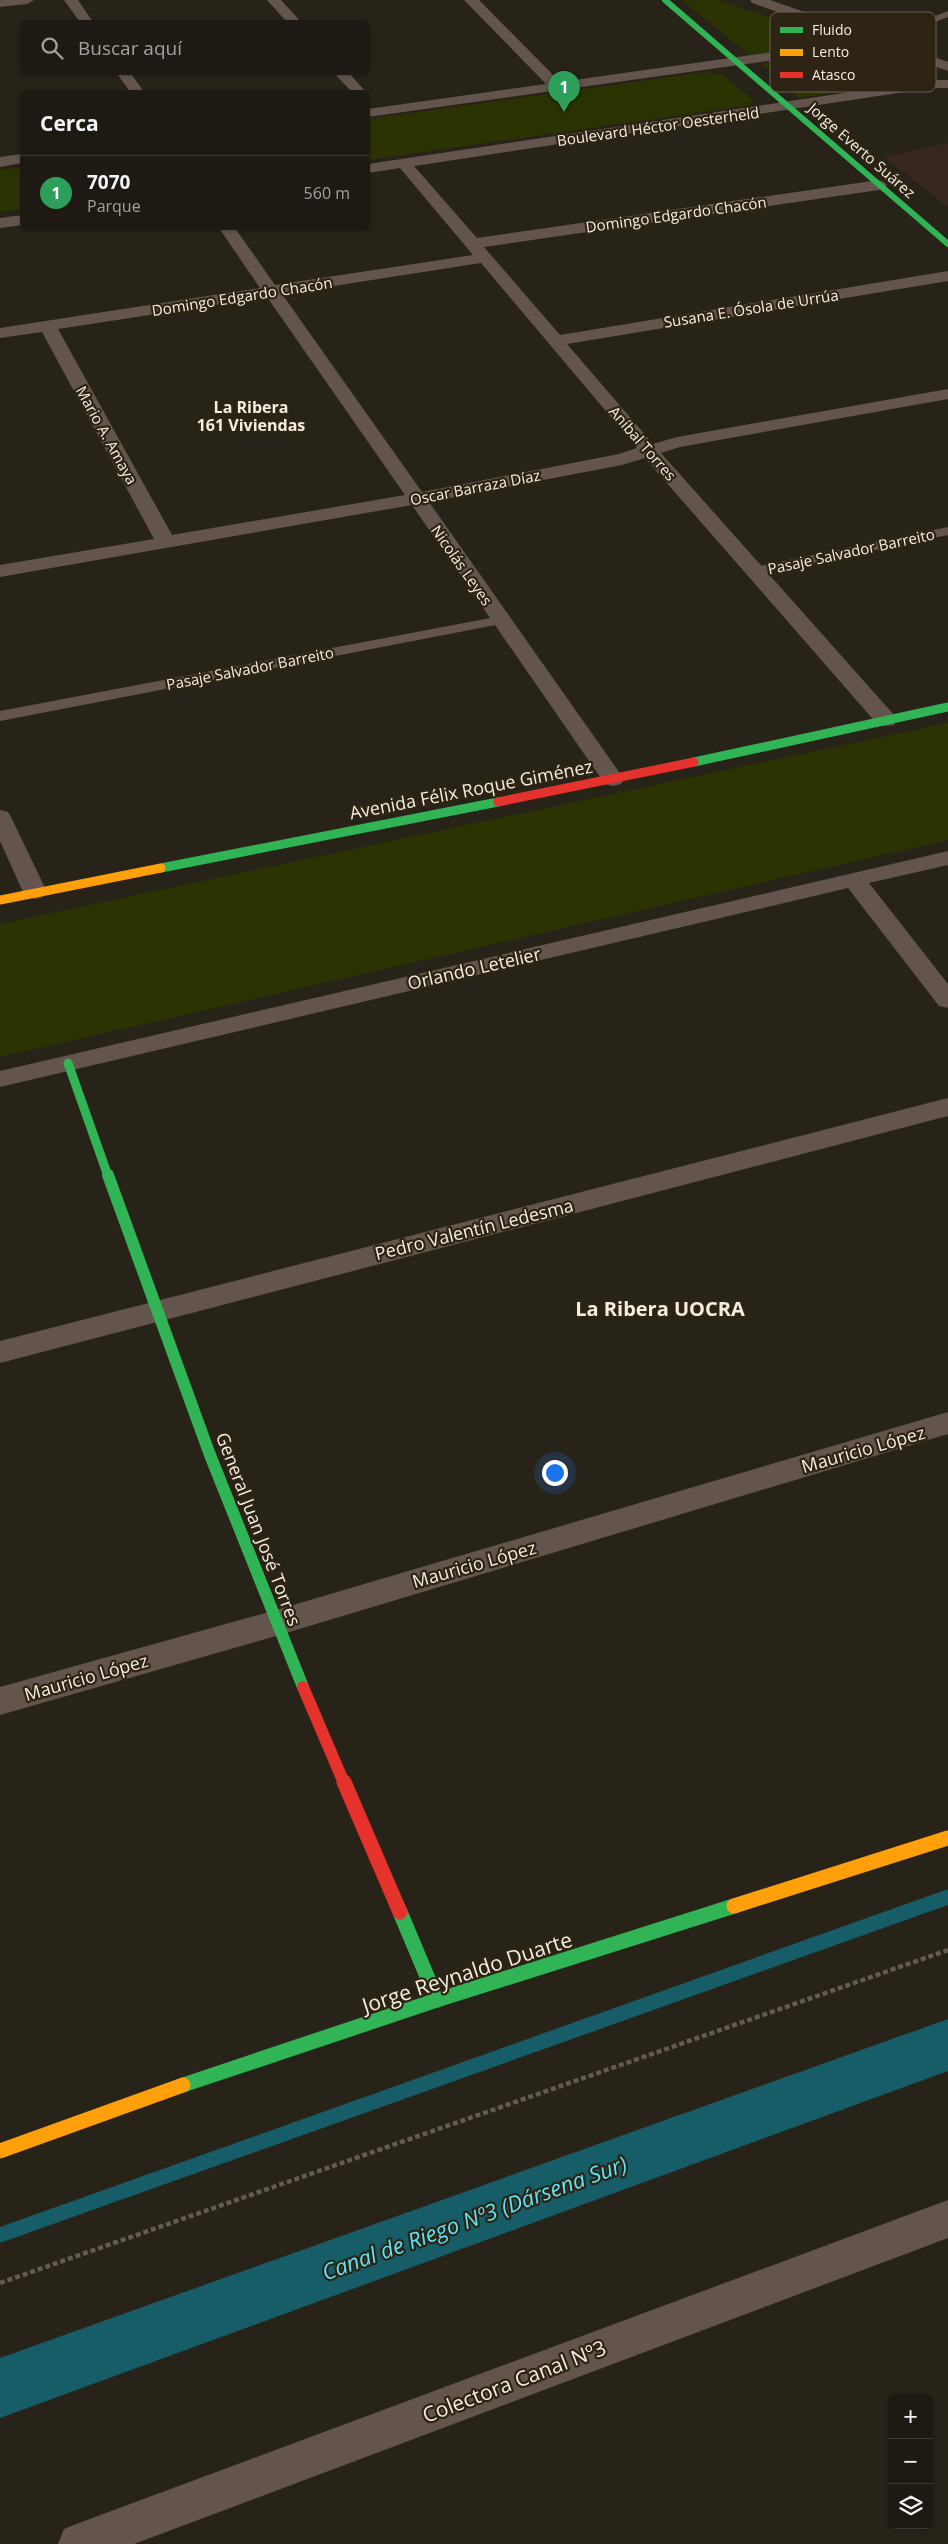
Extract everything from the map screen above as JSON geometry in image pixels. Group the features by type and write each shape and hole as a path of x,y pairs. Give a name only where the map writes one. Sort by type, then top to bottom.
{"street":[{"path":"0,3 27,0"},
{"path":"71,0 86,20"},
{"path":"274,0 292,20"},
{"path":"471,0 557,87"},
{"name":"Jorge Everto Suárez","path":"665,0 770,91"},
{"path":"757,0 790,12"},
{"path":"371,109 557,87 770,57"},
{"path":"936,63 948,67"},
{"path":"125,75 136,90"},
{"path":"343,75 357,90"},
{"name":"Jorge Everto Suárez","path":"772,92 948,244"},
{"name":"Boulevard Héctor Oesterheld","path":"370,168 882,92"},
{"path":"0,162 20,159"},
{"name":"Aníbal Torres","path":"404,163 650,452 886,720"},
{"name":"Domingo Edgardo Chacón","path":"0,334 269,291 477,251 879,185"},
{"path":"0,223 20,220"},
{"name":"Nicolás Leyes","path":"228,230 269,291 613,779"},
{"name":"Susana E. Ósola de Urrúa","path":"554,341 948,276"},
{"name":"Mario A. Amaya","path":"48,327 166,543"},
{"name":"Oscar Barraza Díaz","path":"0,571 416,499 650,452 677,442 948,394"},
{"name":"Avenida Félix Roque Giménez","path":"0,900 613,779 948,706"},
{"path":"0,817 35,892"},
{"name":"Orlando Letelier","path":"0,1080 948,858"},
{"path":"854,880 948,1000"},
{"name":"General Juan José Torres","path":"68,1063 157,1310 276,1623 436,2000"},
{"name":"Pedro Valentín Ledesma","path":"0,1352 948,1107"},
{"name":"Mauricio López","path":"0,1701 276,1623 948,1423"},
{"name":"Jorge Reynaldo Duarte","path":"0,2151 225,2070 436,2000 948,1838"},
{"name":"Colectora Canal Nº3","path":"79,2544 948,2219"}],"lane":[{"path":"936,18 948,14"},
{"name":"Pasaje Salvador Barreito","path":"755,571 948,531"},
{"name":"Pasaje Salvador Barreito","path":"0,716 500,620"}],"path":[{"path":"0,2284 948,1950"}],"shaded area":[{"path":"948,143 948,207 884,157"}],"green space":[{"path":"682,0 720,0 770,18 770,52 749,55"},
{"path":"770,63 770,71 762,64"},
{"path":"706,72 723,75 754,101 751,105 370,160 370,119"},
{"path":"792,92 839,92 799,98"},
{"path":"20,167 20,209 0,212 0,170"},
{"path":"948,723 948,840 0,1057 0,924"}],"waterway":[{"path":"0,2235 948,1897"},
{"name":"Canal de Riego Nº3 (Dársena Sur)","path":"0,2388 948,2045"}],"traffic: fast":[{"path":"665,0 770,91"},
{"path":"772,92 948,244"},
{"path":"694,762 948,707"},
{"path":"161,868 498,802"},
{"path":"68,1063 210,1455 303,1687"},
{"path":"183,2085 437,2000 734,1906"},
{"path":"400,1912 437,2000"}],"traffic: slow":[{"path":"0,900 161,868"},
{"path":"734,1906 948,1838"},
{"path":"0,2151 183,2085"}],"traffic: jam":[{"path":"498,802 694,762"},
{"path":"303,1687 400,1912"}],"place":[{"name":"7070","path":"564,112"}],"district":[{"name":"La Ribera 161 Viviendas","path":"251,416"},
{"name":"La Ribera UOCRA","path":"660,1308"}]}
